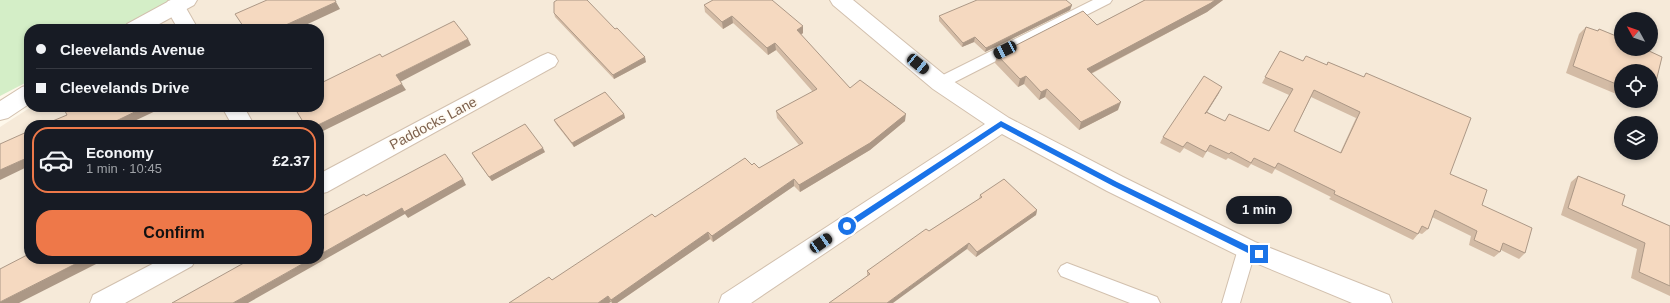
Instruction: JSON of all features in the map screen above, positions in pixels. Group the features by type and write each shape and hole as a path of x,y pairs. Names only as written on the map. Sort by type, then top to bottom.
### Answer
{"street":[{"path":"840,0 940,83 1001,124 1115,184 1247,250 1380,303"},
{"path":"143,24 181,3 187,24"},
{"name":"Paddocks Lane","path":"324,181 548,61"},
{"path":"0,112 24,96"},
{"path":"731,303 1001,124"},
{"path":"102,303 175,264"}],"lane":[{"path":"940,83 1105,0"},
{"path":"1231,303 1247,250"},
{"path":"1067,271 1151,303"}],"shaded area":[{"path":"142,0 1670,0 1670,303 0,303 0,127 24,112 324,112 324,24 159,24"}],"green space":[{"path":"0,0 187,0 141,24 24,24 24,84 0,96"}],"building":[{"path":"267,0 335,0 336,2 288,24 242,24 235,14"},
{"path":"557,0 587,0 645,57 613,75 554,13 554,2"},
{"path":"713,0 772,0 803,26 797,30 850,88 860,80 906,114 870,143 799,185 794,179 712,236 708,232 611,300 608,296 598,303 509,303 549,277 552,280 652,214 655,217 745,158 752,165 754,163 759,168 803,143 776,111 817,89 775,43 767,48 732,16 722,22 704,5"},
{"path":"977,0 1066,0 1072,5 986,48 975,37 963,43 939,16"},
{"path":"1145,0 1215,0 1087,69 1121,102 1081,122 1047,89 1041,92 1026,76 1020,79 997,55 1083,11 1097,25"},
{"path":"454,21 468,39 396,75 402,84 324,122 324,120 302,120 297,112 324,112 324,82 380,54 382,57"},
{"path":"1586,27 1598,31 1599,29 1614,35 1614,56 1658,55 1662,57 1658,73 1658,64 1614,64 1614,83 1573,66"},
{"path":"1280,51 1303,61 1306,56 1327,65 1328,62 1364,77 1366,73 1471,118 1450,174 1487,190 1482,205 1532,228 1525,253 1503,243 1500,252 1474,240 1477,231 1435,210 1428,229 1422,226 1418,234 1334,194 1335,191 1278,163 1275,168 1254,158 1251,163 1231,152 1229,154 1210,145 1206,152 1187,142 1183,147 1163,137 1204,76 1222,87 1206,112 1225,121 1229,114 1269,131 1293,89 1265,77","holes":["1314,90 1360,112 1341,153 1294,131"]},
{"path":"605,92 624,114 572,143 554,120"},
{"path":"66,112 135,112 118,120 55,120 67,115"},
{"path":"525,124 543,148 489,177 472,153"},
{"path":"24,133 24,159 0,170 0,144"},
{"path":"445,154 463,179 404,212 402,208 324,252 324,215 364,194 366,196"},
{"path":"1578,176 1625,195 1622,205 1670,226 1670,286 1639,272 1645,243 1568,208"},
{"path":"1004,179 1037,210 977,252 969,243 887,303 829,303 870,274 867,271 926,229 929,231 982,197 980,195"},
{"path":"24,257 24,264 75,264 0,302 0,269"},
{"path":"242,264 302,264 233,303 172,303"}],"route":[{"path":"847,226 1001,124 1115,184 1247,250 1259,254"}]}
